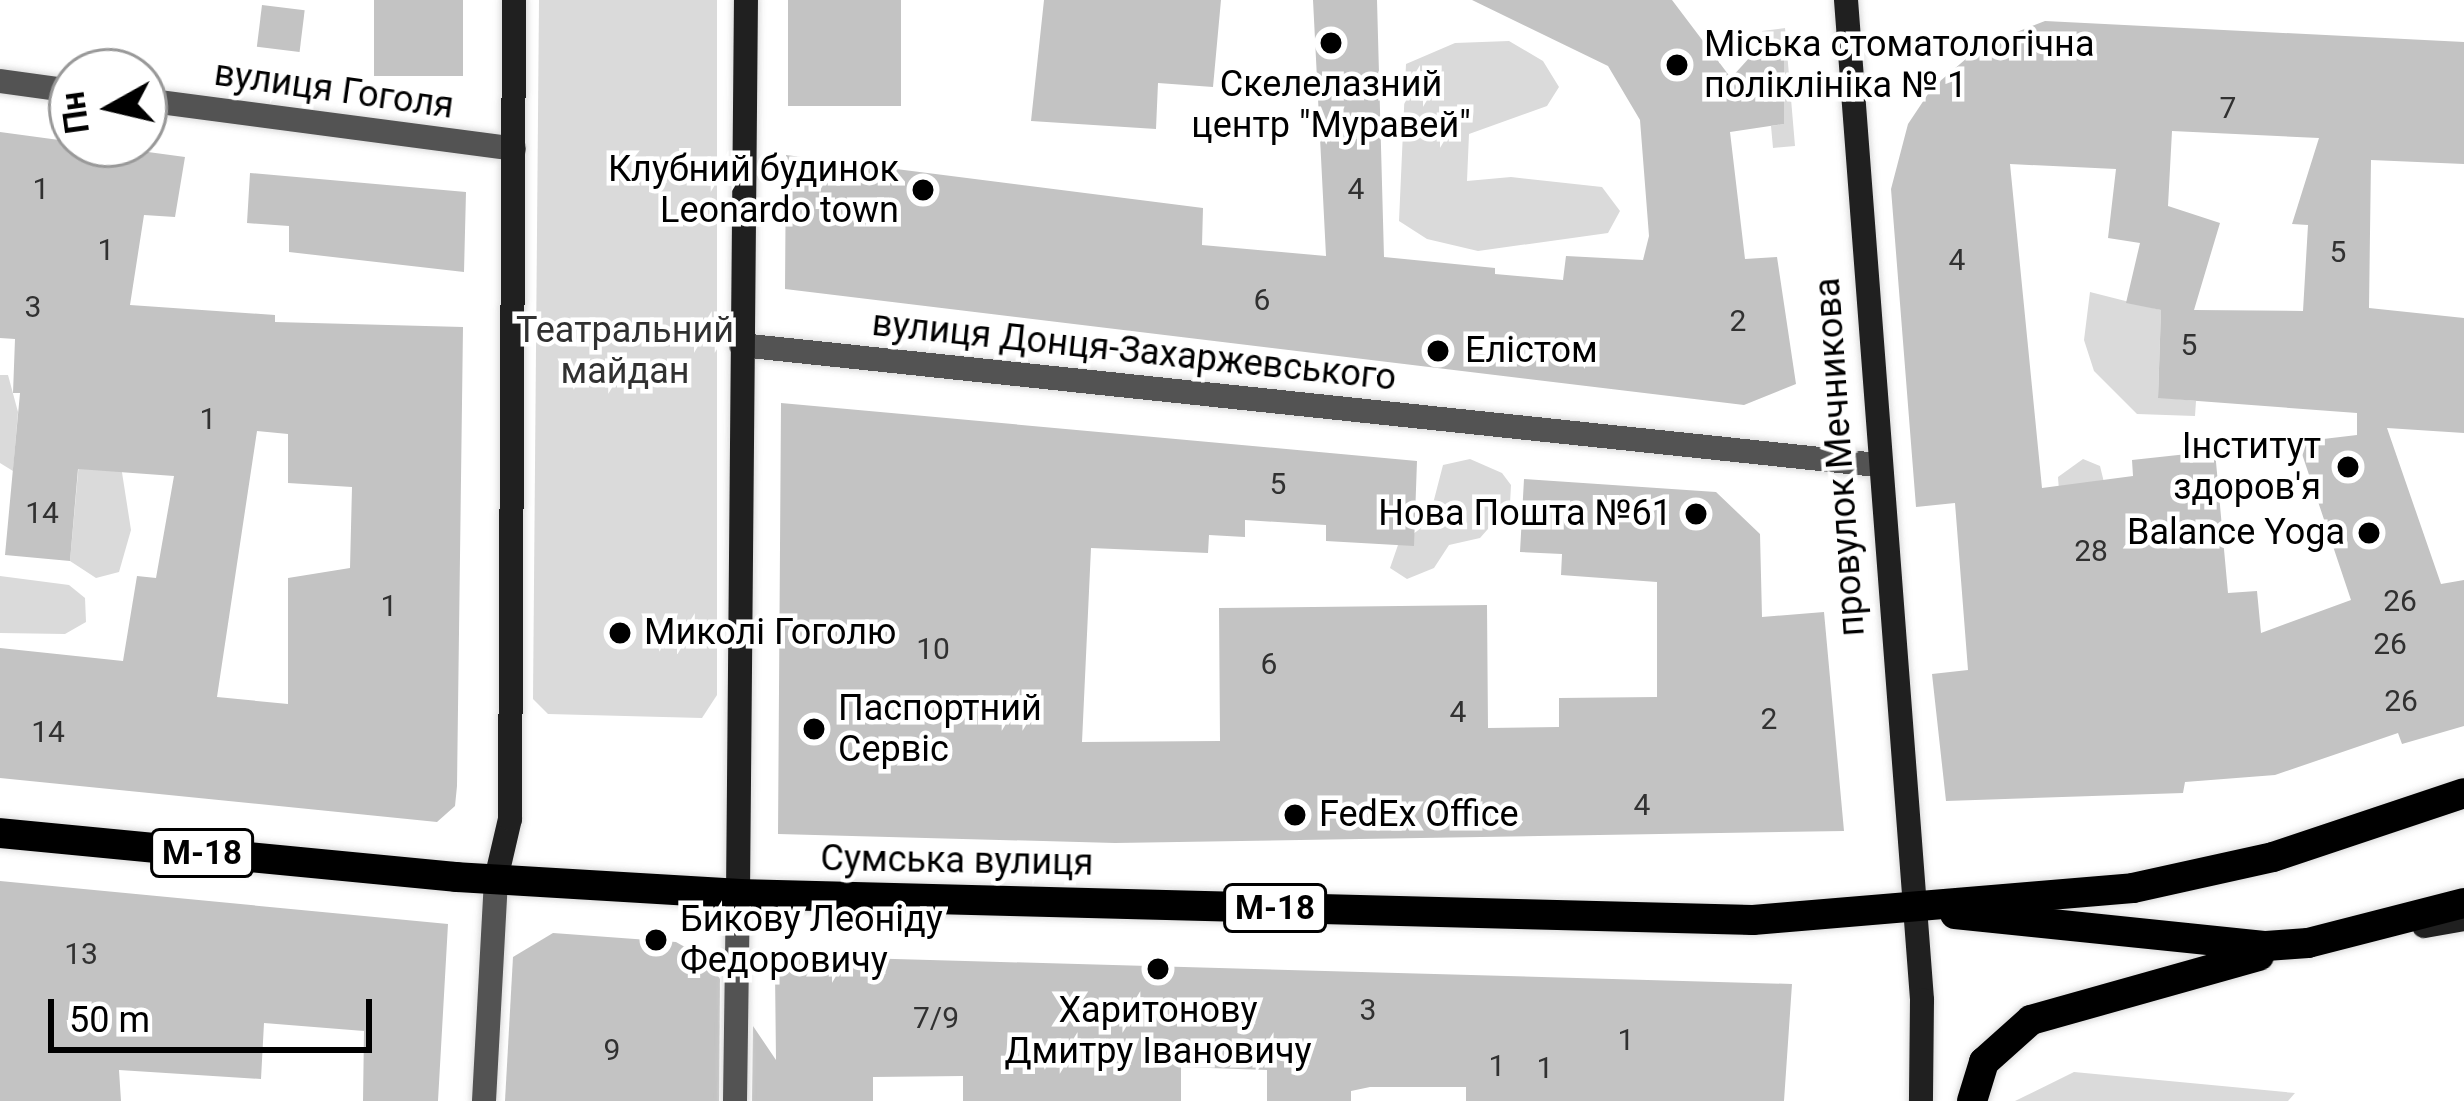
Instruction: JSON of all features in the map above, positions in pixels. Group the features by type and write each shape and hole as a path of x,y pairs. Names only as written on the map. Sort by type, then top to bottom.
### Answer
{"main road":[{"name":"М-18","path":"1914,908 2133,888 2273,857 2464,793"},
{"name":"Сумська вулиця","path":"0,833 496,879 738,894 1753,920 1914,908"},
{"name":"М-18","path":"1914,908 2196,943 2308,944 2464,903"},
{"path":"1972,1101 1984,1062 2031,1020 2308,944"}],"street":[{"path":"484,1101 496,879 510,819 514,0"},
{"path":"735,1101 746,0"},
{"name":"провулок Мечникова","path":"1846,0 1877,465 1914,908 1921,1101"},
{"path":"0,81 48,88"},
{"name":"вулиця Гоголя","path":"168,103 514,149"},
{"name":"вулиця Донця-Захаржевського","path":"741,345 1877,465"},
{"path":"2308,944 2464,919"}],"green space":[{"name":"Театральний майдан","path":"539,0 717,0 717,695 702,718 548,714 533,699"},
{"path":"1785,28 1795,146 1773,148 1771,126 1784,124 1784,52 1764,46 1762,31"},
{"path":"1509,41 1543,61 1559,87 1547,106 1469,134 1467,181 1511,177 1602,187 1620,211 1608,233 1478,251 1427,239 1399,221 1406,64 1455,43"},
{"path":"2090,292 2161,310 2158,397 2196,401 2195,416 2137,414 2094,371 2084,340"},
{"path":"0,375 8,375 18,412 13,471 0,463"},
{"path":"83,418 118,447 131,530 119,572 96,578 70,561"},
{"path":"1470,459 1502,473 1511,485 1510,504 1480,538 1449,545 1434,568 1407,579 1390,568 1398,545 1428,523 1443,465"},
{"path":"2083,459 2100,466 2108,499 2060,506 2058,477"},
{"path":"0,576 69,585 85,598 86,622 65,634 0,633"},
{"path":"2074,1072 2295,1093 2288,1101 2015,1101"}],"building":[{"path":"374,0 463,0 463,76 374,76"},
{"path":"788,0 901,0 901,106 788,106"},
{"path":"1044,0 1221,0 1213,87 1158,83 1156,129 1031,121"},
{"path":"1313,0 1377,0 1384,257 1495,268 1495,274 1563,280 1566,256 1643,260 1649,236 1640,120 1608,66 1472,0 1672,0 1731,78 1760,46 1784,45 1784,124 1730,132 1745,259 1777,257 1796,384 1744,405 785,289 786,155 1203,208 1202,245 1326,256"},
{"path":"262,5 305,10 300,52 257,47"},
{"path":"2045,21 2464,42 2464,164 2371,160 2369,308 2464,318 2464,433 2387,428 2441,584 2464,580 2464,726 2402,744 2398,733 2275,775 2185,782 2183,793 1946,801 1932,674 1968,670 1955,503 1916,507 1891,189 1908,124 1932,88 1981,46","holes":["2172,131 2319,138 2292,224 2308,225 2303,311 2194,310 2220,223 2168,206","2010,164 2116,169 2108,238 2140,243 2126,303 2161,310 2158,398 2357,413 2357,435 2298,442 2351,600 2261,633 2257,591 2228,593 2215,451 2132,460 2133,476 2042,488"]},
{"path":"0,132 48,138 48,168 168,168 168,155 185,157 175,217 144,215 130,305 275,315 275,322 463,327 455,806 437,822 0,778 0,648 123,661 137,576 156,578 174,476 78,469 70,561 5,555 20,393 13,393 15,339 0,338","holes":["257,431 288,434 288,483 352,487 350,568 288,578 288,704 217,697"]},
{"path":"250,173 466,192 464,272 289,252 289,226 247,223"},
{"path":"781,403 1417,461 1414,546 1326,541 1326,525 1245,520 1245,537 1209,535 1208,553 1091,548 1082,742 1220,741 1219,608 1487,605 1488,728 1559,727 1559,698 1657,697 1657,582 1561,575 1562,554 1520,552 1524,479 1716,492 1760,534 1762,617 1824,612 1844,831 1115,843 778,834"},
{"path":"0,881 448,924 438,1101 363,1101 364,1031 264,1023 261,1079 119,1070 121,1101 0,1101"},
{"path":"553,933 676,942 706,959 720,979 719,1101 505,1101 513,957"},
{"path":"789,956 1792,984 1784,1101 1466,1101 1466,1087 1370,1087 1351,1091 1351,1101 1267,1101 1267,1070 1181,1067 1181,1101 963,1101 963,1076 873,1077 873,1101 752,1101 753,1026 776,1060 775,973"}],"place":[{"name":"Скелелазний центр \"Муравей\"","path":"1331,43"},
{"name":"Міська стоматологічна поліклініка № 1","path":"1677,65"},
{"name":"Клубний будинок Leonardo town","path":"923,190"},
{"name":"Елістом","path":"1438,351"},
{"name":"Інститут здоров'я","path":"2348,467"},
{"name":"Нова Пошта №61","path":"1696,514"},
{"name":"Balance Yoga","path":"2369,533"},
{"name":"Миколі Гоголю","path":"620,633"},
{"name":"Паспортний Сервіс","path":"814,729"},
{"name":"FedEx Office","path":"1295,815"},
{"name":"Бикову Леоніду Федоровичу","path":"656,940"},
{"name":"Харитонову Дмитру Івановичу","path":"1158,969"}]}
